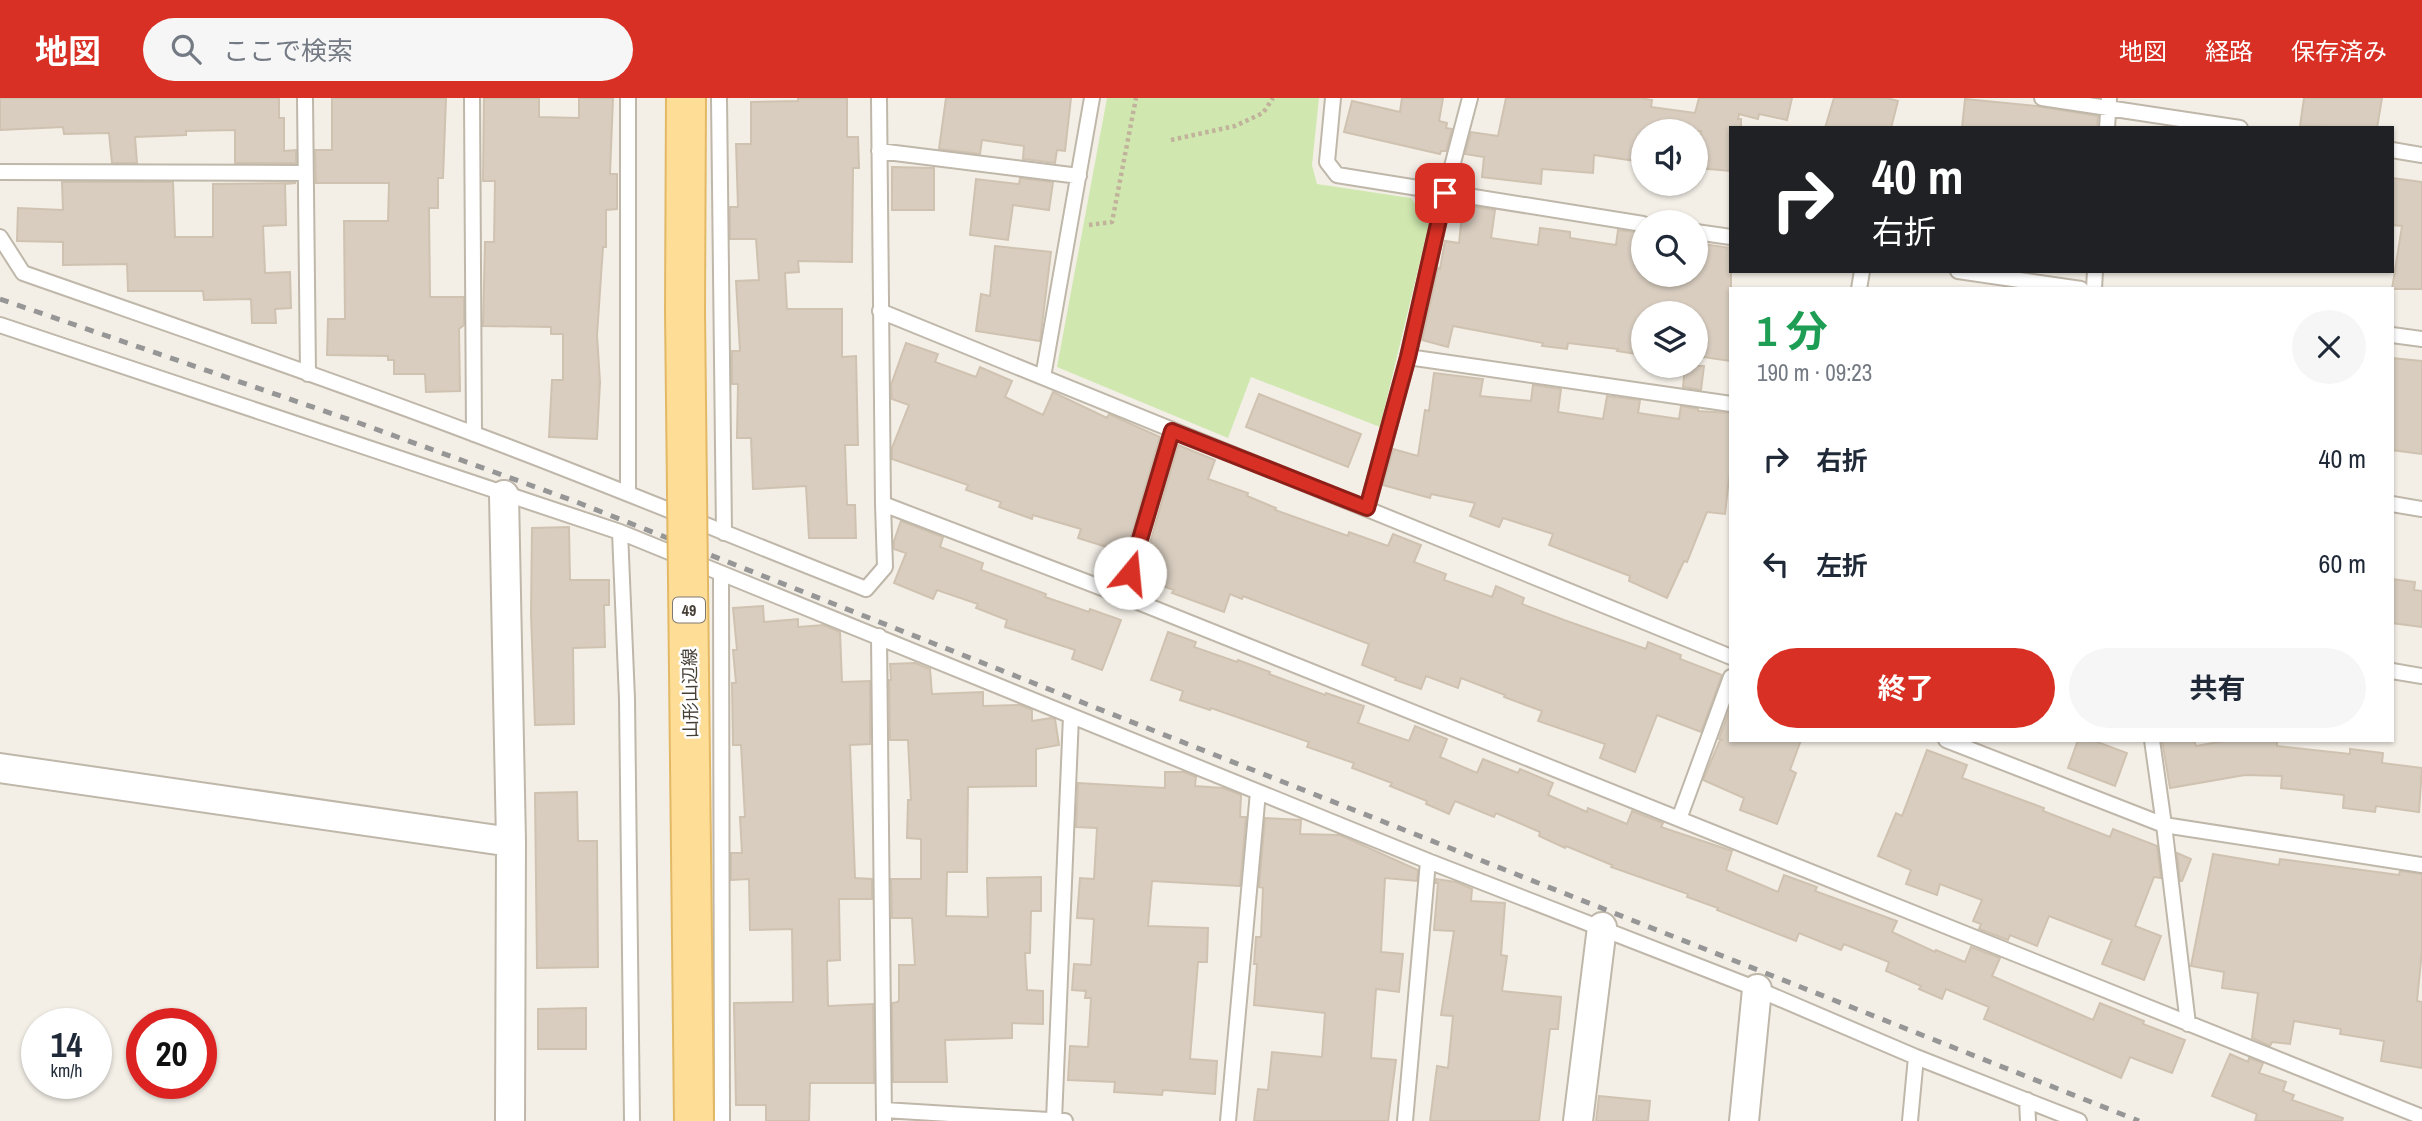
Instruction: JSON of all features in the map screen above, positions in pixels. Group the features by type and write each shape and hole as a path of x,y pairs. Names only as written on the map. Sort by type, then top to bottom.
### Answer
{"main road":[{"name":"山形山辺線","path":"660,98 667,1121"},
{"name":"山形山辺線","path":"686,98 685,312 694,1121"}],"street":[{"path":"504,495 511,842 510,1121"},
{"path":"0,768 511,842"},
{"path":"1578,1121 1602,927"},
{"path":"1744,1121 1757,989"}],"lane":[{"path":"305,98 308,374"},
{"path":"472,98 474,433"},
{"path":"628,98 628,493"},
{"path":"719,98 724,533"},
{"path":"0,237 23,273 474,433 866,589 885,567 879,98"},
{"path":"1043,377 1092,98"},
{"path":"1333,98 1327,162 1337,175 1631,222"},
{"path":"1367,508 1408,357 1445,193 1470,98"},
{"path":"2042,98 2108,103 2229,126"},
{"path":"2107,126 2108,103"},
{"path":"2394,150 2422,155"},
{"path":"879,151 1079,176"},
{"path":"0,172 304,173"},
{"path":"1708,234 1729,237"},
{"path":"1972,273 2067,287"},
{"path":"880,312 1729,656"},
{"path":"0,325 620,532 1428,862 1602,927 1916,1057 2079,1121"},
{"path":"2394,335 2422,339"},
{"path":"1408,357 1729,404"},
{"path":"1123,596 1172,431"},
{"path":"883,504 1123,596 2422,1117"},
{"path":"2394,504 2422,509"},
{"path":"620,532 627,699 632,1121"},
{"path":"721,575 722,1121"},
{"path":"879,636 884,1116 1060,1120 1070,716"},
{"path":"2394,671 2422,676"},
{"path":"1679,819 1729,682"},
{"path":"1951,742 2164,825 2422,865"},
{"path":"2152,742 2188,1024"},
{"path":"1228,1121 1258,792"},
{"path":"1405,1121 1428,862"},
{"path":"1910,1121 1916,1057"},
{"path":"2027,1100 2028,1121"}],"path":[{"path":"1112,222 1136,98"},
{"path":"1171,140 1235,126 1263,113 1273,98"}],"green space":[{"path":"1107,98 1319,98 1312,165 1317,184 1411,198 1429,224 1380,427 1251,377 1228,438 1057,367"}],"building":[{"path":"0,98 279,98 279,118 284,118 284,151 296,150 296,163 235,163 235,130 186,131 186,135 135,137 137,163 112,163 109,133 64,134 63,127 0,130"},
{"path":"332,98 446,98 443,178 438,178 438,208 429,208 430,297 464,297 464,325 459,329 460,391 426,392 425,374 394,374 394,360 388,360 388,356 327,355 328,319 345,319 344,221 388,221 389,183 316,183 315,150 332,150"},
{"path":"484,98 539,98 539,117 579,118 579,98 613,98 610,174 617,174 617,209 606,210 606,247 603,247 597,335 600,382 597,439 549,437 552,380 563,380 563,334 551,334 551,327 483,326 485,242 494,242 495,181 483,181"},
{"path":"798,98 847,98 847,137 858,137 859,168 853,168 852,262 798,261 799,272 785,273 787,309 842,309 842,357 856,356 858,445 845,445 847,505 855,505 856,538 809,538 806,486 753,489 751,438 737,438 738,384 732,384 732,351 740,351 736,281 759,280 756,239 730,239 730,207 738,207 736,144 751,144 751,102 798,101"},
{"path":"946,98 1071,98 1065,151 1057,150 1055,163 1023,159 1024,146 982,140 980,154 939,149"},
{"path":"1402,98 1443,98 1439,121 1447,123 1446,128 1452,129 1446,151 1441,151 1440,154 1344,132 1352,101 1400,112"},
{"path":"1506,98 1640,98 1652,100 1651,107 1695,113 1699,98 1792,98 1787,120 1759,114 1758,119 1739,114 1741,126 1729,126 1729,171 1708,169 1708,119 1631,119 1631,160 1594,155 1593,173 1542,169 1541,184 1482,177 1484,157 1465,154 1471,132 1498,136"},
{"path":"1834,98 1887,98 1898,101 1892,126 1826,126"},
{"path":"2304,98 2382,98 2377,126 2300,126"},
{"path":"1965,99 2098,116 2097,126 1962,126"},
{"path":"892,167 934,168 934,210 892,210"},
{"path":"1020,178 1053,182 1049,210 1013,205 1008,240 970,235 976,179 1019,184"},
{"path":"2394,178 2422,182 2422,289 2392,287 2402,226 2394,225"},
{"path":"62,182 173,182 175,237 213,237 213,184 296,183 285,184 286,225 263,226 265,273 290,272 291,308 275,309 276,323 252,323 251,299 204,300 203,291 128,291 127,264 63,265 63,242 17,241 18,208 63,210"},
{"path":"1463,205 1495,210 1491,238 1538,245 1540,228 1570,232 1570,238 1616,245 1618,230 1631,232 1631,287 1708,287 1708,245 1729,248 1729,361 1708,358 1708,301 1631,301 1631,353 1568,343 1567,349 1542,346 1543,343 1453,326 1448,347 1422,340 1445,241 1459,243"},
{"path":"995,246 1051,252 1040,341 976,331 981,294 990,296"},
{"path":"906,343 938,354 935,362 976,377 980,367 1012,381 1005,397 1043,415 1053,392 1107,418 1109,414 1160,437 1126,553 1078,538 1081,529 1033,515 1032,519 999,507 1001,502 966,490 968,485 892,459 892,448 909,405 892,399 891,385"},
{"path":"2394,358 2422,361 2422,454 2394,450"},
{"path":"1434,373 1483,379 1480,396 1531,401 1533,385 1561,389 1558,412 1603,419 1607,396 1640,400 1638,413 1679,419 1681,406 1698,411 1729,413 1729,478 1725,514 1707,512 1687,562 1684,561 1667,598 1629,581 1630,576 1549,545 1553,534 1503,518 1499,527 1470,516 1475,503 1431,494 1430,498 1383,485 1393,449 1418,456 1425,410 1429,411"},
{"path":"1684,378 1702,378 1701,390 1683,387"},
{"path":"1259,394 1361,434 1348,467 1246,427"},
{"path":"1178,445 1215,460 1208,479 1248,493 1247,496 1276,508 1275,510 1348,536 1349,532 1388,546 1393,534 1421,545 1414,562 1446,574 1444,580 1492,597 1496,586 1524,598 1522,604 1646,649 1648,642 1681,655 1680,659 1722,675 1701,732 1657,715 1635,772 1600,758 1605,744 1538,721 1542,711 1504,697 1505,695 1461,678 1458,688 1426,676 1421,689 1362,665 1369,644 1243,596 1242,599 1230,594 1224,612 1140,578"},
{"path":"901,521 943,537 940,547 983,563 981,570 1046,594 1045,597 1121,620 1102,670 1072,659 1075,650 1005,627 1007,620 976,608 978,604 937,590 933,599 894,583 906,553 894,549"},
{"path":"569,527 570,580 609,580 609,605 604,605 605,647 573,648 574,724 535,725 531,614 532,528"},
{"path":"2394,579 2415,582 2414,590 2422,591 2422,627 2394,623"},
{"path":"763,606 764,622 798,619 798,627 824,625 840,632 842,682 870,681 870,744 850,745 855,878 872,879 872,899 839,899 840,960 827,961 828,1006 873,1004 874,1083 810,1083 809,1121 766,1121 766,1105 736,1105 734,1003 793,1002 792,929 750,930 749,879 731,880 731,853 742,853 740,817 745,817 741,745 733,745 732,683 736,683 733,650 737,650 733,608"},
{"path":"1168,632 1196,642 1194,647 1237,662 1238,660 1325,695 1326,693 1364,706 1358,723 1409,741 1415,726 1447,739 1440,757 1477,773 1483,759 1518,773 1520,769 1553,783 1548,795 1587,812 1588,808 1627,824 1632,811 1663,823 1661,827 1732,851 1726,870 1778,892 1784,875 1817,887 1815,891 1897,921 1892,932 1935,952 1936,950 1965,962 1971,947 2000,958 1992,976 2093,1020 2100,1003 2144,1021 2143,1024 2185,1040 2172,1073 2130,1057 2121,1078 1984,1019 1989,1007 1946,989 1942,999 1919,989 1921,986 1886,971 1889,962 1844,944 1841,950 1799,933 1796,941 1687,897 1688,894 1611,867 1612,865 1566,846 1565,848 1539,836 1540,832 1496,813 1494,817 1455,801 1449,814 1426,804 1427,801 1390,786 1392,783 1352,768 1354,763 1307,747 1309,742 1180,700 1183,691 1151,680"},
{"path":"915,663 930,669 932,694 983,692 983,706 1020,705 1032,710 1032,721 1055,719 1059,745 1036,749 1036,786 968,787 967,872 947,872 946,916 988,917 987,878 1041,877 1041,911 1031,911 1030,953 1025,953 1027,990 1043,991 1043,1024 1012,1023 1012,1038 945,1040 947,1082 893,1082 892,1003 898,1002 899,999 899,965 915,965 912,918 892,918 891,879 921,879 921,839 907,838 908,800 911,800 908,740 890,740 889,680 890,664"},
{"path":"1729,712 1729,742 1800,742 1790,770 1796,773 1777,824 1740,810 1744,798 1703,780 1720,740 1723,740 1719,739"},
{"path":"2077,742 2097,742 2127,753 2115,786 2068,768"},
{"path":"2162,742 2195,742 2196,746 2219,742 2277,742 2277,746 2350,754 2350,749 2383,753 2382,763 2422,768 2419,812 2376,806 2375,812 2343,808 2344,795 2281,788 2282,776 2245,775 2170,788"},
{"path":"1927,750 1967,765 1962,778 2044,808 2043,811 2110,837 2113,829 2157,846 2161,878 2154,877 2135,926 2161,936 2144,980 2102,964 2112,940 2049,916 2037,946 2010,935 2008,940 1979,929 1981,924 1973,921 1982,900 1940,884 1937,895 1906,884 1911,870 1878,856 1896,813 1902,816"},
{"path":"1165,772 1184,772 1196,777 1195,786 1223,788 1241,795 1240,817 1246,817 1240,886 1152,881 1148,926 1208,928 1207,962 1198,962 1190,1059 1217,1061 1215,1094 1163,1090 1162,1095 1114,1092 1115,1082 1068,1080 1070,1046 1088,1047 1091,998 1085,998 1086,991 1072,990 1074,964 1091,965 1094,919 1077,918 1080,878 1094,879 1097,828 1076,827 1078,783 1165,788"},
{"path":"577,792 578,841 597,841 598,967 537,968 535,793"},
{"path":"1265,818 1301,820 1300,834 1340,835 1418,870 1417,881 1385,878 1381,952 1403,954 1399,992 1376,989 1371,1058 1396,1060 1388,1121 1254,1121 1258,1089 1268,1090 1272,1052 1322,1057 1325,1013 1254,1005 1256,937 1261,937 1263,888 1259,887"},
{"path":"2177,853 2191,859 2182,881 2180,881"},
{"path":"2213,854 2279,865 2280,859 2399,875 2400,871 2422,874 2422,951 2417,1001 2422,1002 2422,1068 2381,1061 2384,1041 2340,1034 2341,1029 2294,1021 2290,1044 2272,1042 2270,1046 2252,1038 2258,993 2222,988 2224,972 2191,966"},
{"path":"1436,879 1456,882 1472,889 1471,901 1505,903 1501,955 1507,956 1502,991 1561,997 1558,1029 1550,1029 1539,1121 1430,1121 1437,1066 1448,1068 1453,1016 1441,1015 1454,931 1434,930 1438,883"},
{"path":"586,1008 586,1049 538,1049 538,1009"},
{"path":"2230,1054 2248,1062 2249,1058 2263,1063 2259,1073 2286,1082 2283,1091 2294,1095 2292,1100 2343,1118 2342,1121 2255,1121 2257,1114 2212,1096"},
{"path":"1599,1096 1650,1101 1648,1121 1596,1121"}],"railway":[{"path":"0,299 359,423 574,501 2139,1121"}],"route":[{"path":"1130,573 1172,431 1367,508 1408,357 1445,193"}]}
